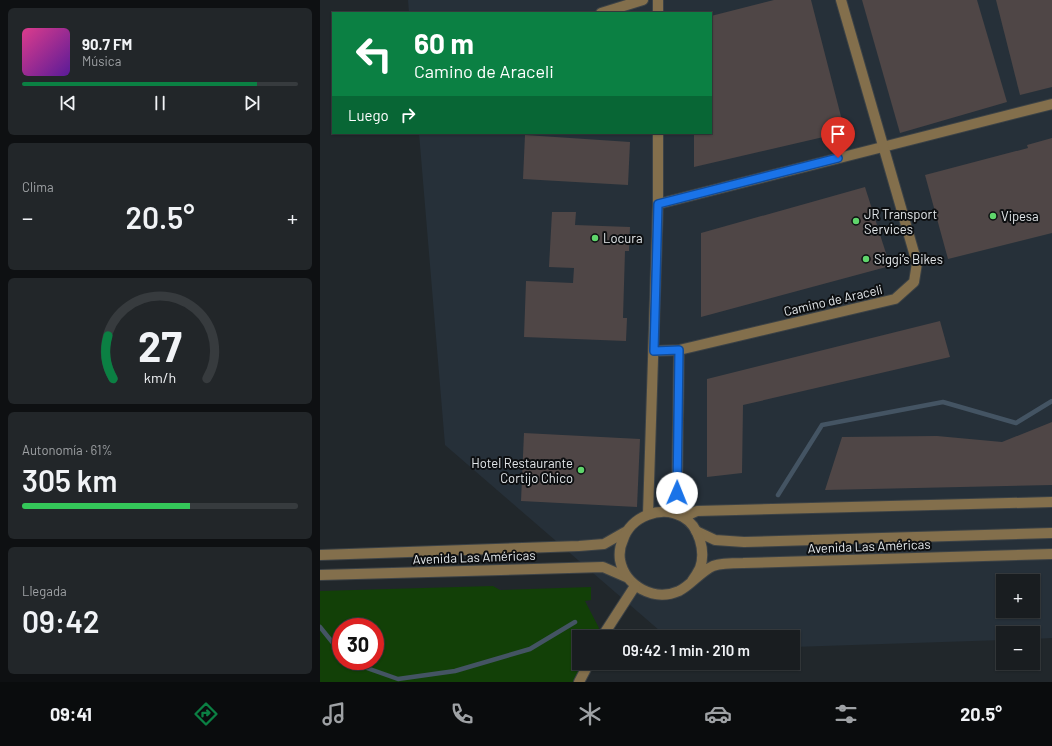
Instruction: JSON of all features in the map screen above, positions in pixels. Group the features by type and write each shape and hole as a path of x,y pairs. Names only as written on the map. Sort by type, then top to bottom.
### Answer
{"street":[{"path":"604,12 643,0"},
{"path":"658,0 658,12"},
{"name":"Camino de Araceli","path":"654,351 679,350 895,299 914,282 917,263 841,0"},
{"path":"658,204 1052,104"},
{"path":"648,514 658,204 658,134"},
{"path":"679,350 677,493 681,516"},
{"path":"681,516 697,511 1052,502"},
{"path":"667,512 681,516 696,531 702,551 700,567 692,581 679,591 665,595 650,594 635,586 626,576 620,560 620,548 625,532 634,522 648,514 667,512"},
{"name":"Avenida Las Américas","path":"696,531 714,540 744,542 1052,533"},
{"name":"Avenida Las Américas","path":"320,555 579,546 604,544 625,532"},
{"name":"Avenida Las Américas","path":"692,581 714,566 743,562 1052,554"},
{"name":"Avenida Las Américas","path":"320,575 602,567 626,576"},
{"path":"607,630 635,586"},
{"path":"579,682 585,670"}],"shaded area":[{"path":"408,0 1052,0 1052,638 1040,639 1040,626 996,626 996,640 800,647 800,630 659,630 445,445 419,134 712,134 712,12 409,12"}],"green space":[{"path":"493,586 500,590 591,587 591,600 585,601 599,628 598,630 572,630 572,670 579,670 573,682 320,682 320,591"}],"building":[{"path":"774,0 811,0 845,132 694,167 694,134 712,134 712,16"},
{"path":"862,0 977,0 1007,102 900,133"},
{"path":"996,0 1052,0 1052,87 1020,95"},
{"path":"525,135 630,142 628,185 523,179"},
{"path":"1052,138 1052,233 948,259 925,175 1028,148 1027,145"},
{"path":"865,187 890,266 701,317 701,233"},
{"path":"552,212 576,212 575,225 630,227 629,251 625,251 623,318 627,318 626,341 524,337 526,281 573,283 574,268 549,267"},
{"path":"940,321 950,357 743,405 742,473 707,477 707,379"},
{"path":"1052,422 1052,485 825,490 842,437 937,436 1002,442"},
{"name":"Hotel Restaurante Cortijo Chico","path":"524,433 640,439 637,507 521,501"}],"waterway":[{"path":"778,495 822,425 943,402 1016,423 1052,401"},
{"path":"372,670 398,679 455,671 530,649 575,622"},
{"path":"320,627 332,642"}],"place":[{"name":"Vipesa","path":"993,216"},
{"name":"JR Transport Services","path":"856,221"},
{"name":"Locura","path":"595,238"},
{"name":"Siggi’s Bikes","path":"866,259"},
{"name":"Hotel Restaurante Cortijo Chico","path":"581,470"}],"route":[{"path":"677,493 679,350 654,351 658,204 838,158"}]}
